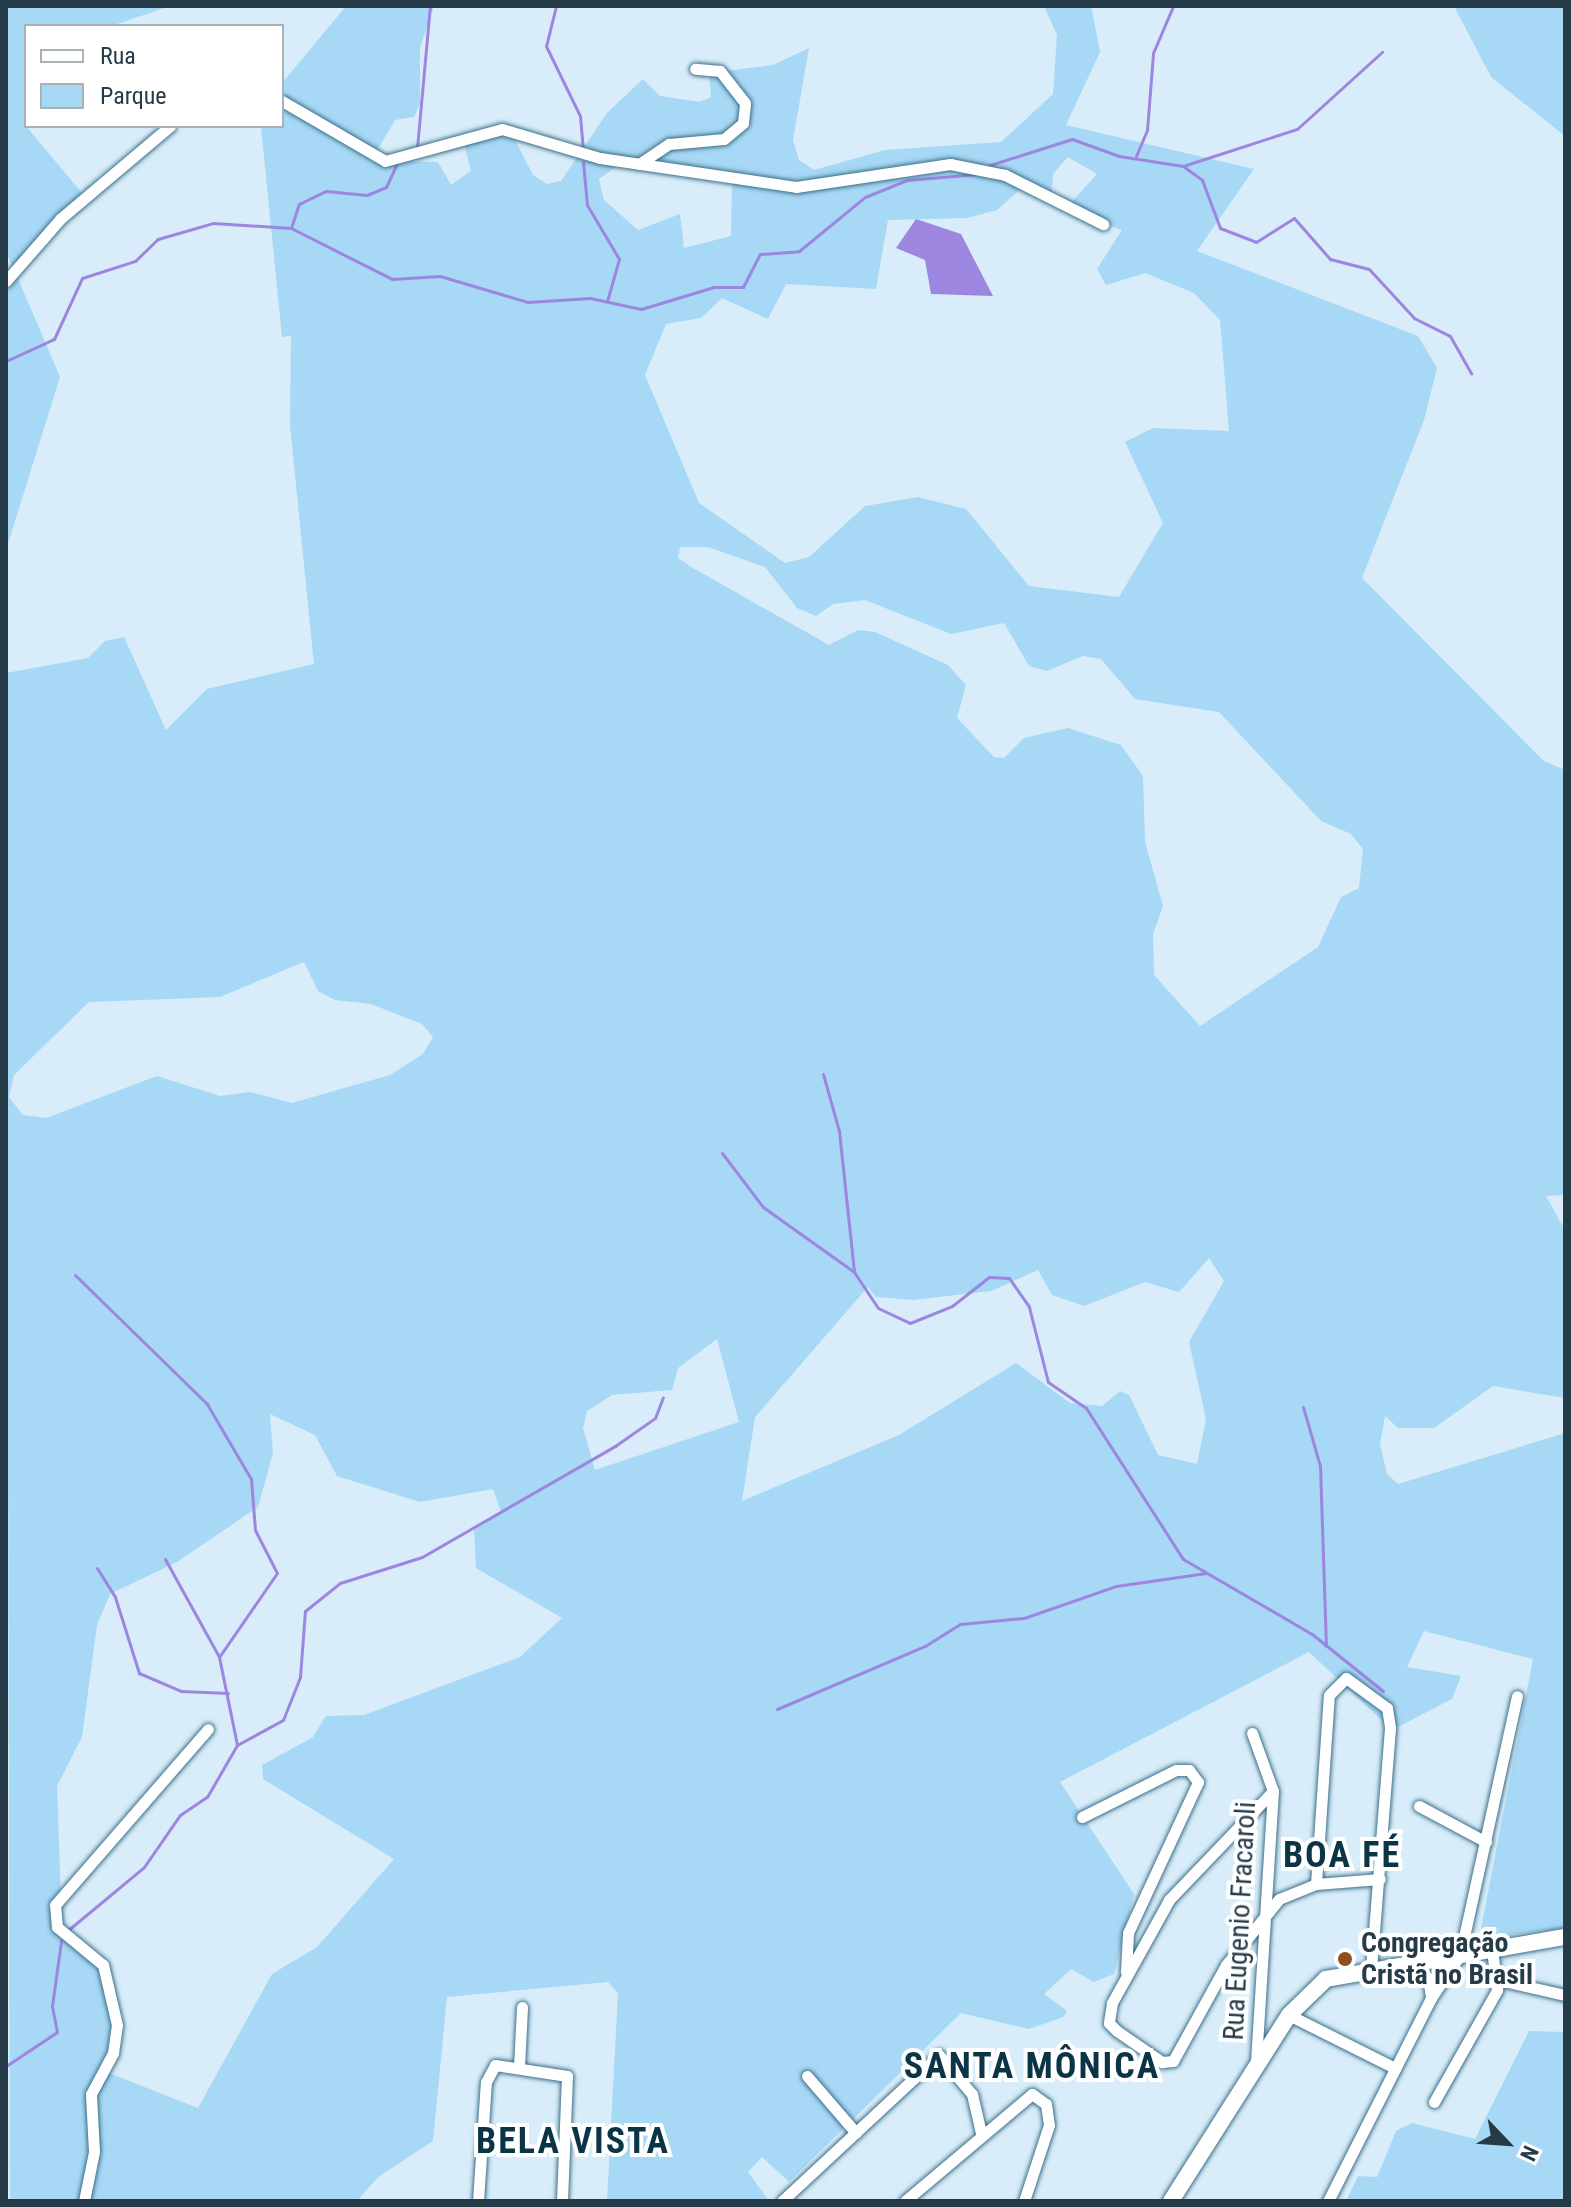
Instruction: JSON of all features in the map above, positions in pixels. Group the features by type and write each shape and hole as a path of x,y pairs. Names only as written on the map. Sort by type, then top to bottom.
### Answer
{"main road":[{"path":"1171,2201 1289,2015 1326,1979 1371,1967 1492,1951 1565,1937"}],"street":[{"path":"639,164 669,144 724,139 743,123 745,103 720,71 695,69"},
{"path":"284,102 385,161 502,129 639,164 812,187 882,168 950,164 1005,175 1103,224"},
{"path":"6,281 60,219 168,128"},
{"path":"1316,1884 1329,1695 1346,1678 1387,1708 1380,1879 1371,1967"},
{"path":"1328,2201 1431,1998 1460,1955 1517,1696"},
{"path":"84,2201 94,2152 91,2094 113,2053 117,2025 103,1965 57,1927 55,1905 208,1729"},
{"name":"Rua Eugenio Fracaroli","path":"1252,1733 1273,1791 1256,2067"},
{"path":"1082,1817 1176,1770 1189,1770 1198,1782 1128,1933 1126,1975"},
{"path":"1273,1791 1169,1900 1112,2003 1108,2015 1117,2031 1162,2062 1173,2061 1212,1986 1264,1913 1316,1884 1380,1879"},
{"path":"1419,1806 1486,1842"},
{"path":"1434,2102 1456,2074 1499,1980 1492,1951"},
{"path":"1413,1961 1428,1978 1431,1998"},
{"path":"1499,1980 1565,1995"},
{"path":"519,2067 522,2007"},
{"path":"1289,2015 1395,2068"},
{"path":"782,2201 939,2055 972,2094 981,2133"},
{"path":"478,2201 491,2069 519,2067 566,2075 562,2201"},
{"path":"807,2076 856,2133"},
{"path":"905,2201 1024,2095 1036,2094 1046,2104 1044,2147 1024,2201"}],"green space":[{"path":"6,6 171,6 117,24 24,24 24,128 28,128 87,199 16,274 6,252"},
{"path":"346,6 434,6 420,48 420,103 414,117 395,120 371,161 438,162 451,185 471,171 464,143 502,133 515,140 533,175 547,184 561,181 607,113 643,79 660,96 700,102 711,97 709,73 773,65 809,48 793,140 799,160 814,170 885,150 1001,142 1053,94 1057,35 1044,6 1091,6 1100,52 1066,125 1254,169 1197,251 1418,336 1437,368 1424,420 1362,578 1544,761 1565,770 1565,1195 1546,1196 1565,1230 1565,1398 1493,1386 1434,1428 1398,1428 1385,1416 1380,1444 1387,1474 1398,1484 1565,1433 1565,1928 1479,1939 1533,1659 1424,1631 1407,1667 1461,1676 1452,1699 1392,1730 1309,1652 1060,1782 1134,1894 1114,1974 1094,1982 1071,1969 1044,1994 1067,2011 1063,2017 1029,2029 961,2013 789,2182 762,2157 748,2172 769,2201 607,2201 618,1993 608,1982 447,1997 433,2141 378,2177 357,2201 10,2201 6,673 88,658 105,641 124,637 166,730 207,689 314,664 290,425 291,336 282,337 261,128 284,128 284,81","holes":["1068,157 1097,174 1069,205 1072,211 1122,230 1097,269 1106,285 1145,273 1194,293 1220,320 1229,431 1153,428 1125,442 1163,523 1119,597 1029,586 966,509 918,497 865,506 809,557 785,563 699,503 645,375 666,324 701,318 722,298 768,319 786,284 876,289 888,220 967,218 997,210 1024,186 1051,198 1053,174","617,166 732,183 731,236 684,248 680,214 638,230 604,200 599,179","680,547 708,547 765,567 797,608 816,616 833,604 865,600 951,634 1004,623 1029,666 1047,671 1083,656 1101,659 1135,699 1219,712 1321,821 1351,834 1363,849 1359,888 1341,897 1318,947 1200,1026 1154,975 1153,934 1163,906 1145,842 1143,776 1121,745 1068,728 1024,738 1004,758 994,757 957,718 966,685 948,665 875,632 858,630 829,645 678,558","304,962 318,991 335,1000 371,1004 422,1024 433,1037 423,1054 390,1075 292,1103 250,1092 220,1096 157,1076 46,1118 23,1115 9,1097 14,1075 89,1002 220,997","1209,1258 1224,1281 1189,1342 1206,1419 1197,1464 1158,1455 1129,1395 1120,1391 1102,1406 1070,1403 1016,1363 899,1435 742,1501 755,1417 868,1287 876,1297 913,1300 991,1291 1038,1270 1052,1295 1084,1306 1145,1282 1179,1292","717,1339 739,1422 595,1470 583,1428 587,1411 612,1395 672,1390 678,1368","270,1414 315,1435 337,1476 420,1502 493,1489 501,1512 474,1530 476,1568 562,1618 520,1657 364,1715 326,1716 313,1737 262,1765 263,1779 394,1859 317,1947 272,1974 198,2108 109,2073 118,2052 98,1965 54,1925 61,1901 57,1786 82,1737 97,1625 110,1594 177,1562 258,1507 273,1453"]},
{"path":"1454,6 1565,6 1565,136 1491,77"},
{"path":"16,274 60,377 6,550 6,284"},
{"path":"1529,2031 1565,2032 1565,2201 1346,2201 1358,2176 1377,2177 1396,2131 1412,2123 1475,2139"}],"shaded area":[{"path":"916,219 961,234 993,296 931,294 925,260 896,248"}],"waterway":[{"path":"417,148 430,6"},
{"path":"556,6 546,46 580,116 583,149"},
{"path":"1136,156 1147,130 1153,53 1173,6"},
{"path":"1183,166 1297,129 1382,52"},
{"path":"990,165 1072,139 1119,156 1183,166 1202,180 1220,228 1256,242 1294,218 1330,259 1369,269 1414,318 1450,336 1471,373"},
{"path":"291,228 299,204 326,191 367,195 386,187 398,161"},
{"path":"583,162 587,205 619,259 607,301"},
{"path":"6,361 54,339 82,278 135,261 158,239 213,223 291,228 392,279 440,276 528,302 590,298 641,309 714,287 743,287 760,254 799,251 865,197 907,180 977,174"},
{"path":"823,1074 839,1131 854,1272 878,1308 910,1323 952,1306 989,1277 1009,1278 1029,1307 1048,1382 1086,1408 1183,1559 1312,1634 1383,1691"},
{"path":"722,1153 763,1207 854,1272"},
{"path":"75,1275 207,1404 251,1479 255,1530 277,1573 219,1657"},
{"path":"67,1931 144,1867 180,1815 207,1797 237,1745 283,1720 300,1677 305,1611 340,1583 422,1557 615,1446 655,1418 663,1397"},
{"path":"1303,1407 1320,1466 1326,1646"},
{"path":"165,1559 219,1657 237,1745"},
{"path":"97,1568 115,1597 139,1673 181,1691 228,1693"},
{"path":"777,1709 925,1646 960,1624 1024,1618 1116,1586 1206,1573"},
{"path":"6,2066 57,2032 52,2006 61,1941"}],"place":[{"name":"Congregação Cristã no Brasil","path":"1345,1959"}],"district":[{"name":"BOA FÉ","path":"1342,1856"},
{"name":"SANTA MÔNICA","path":"1032,2067"},
{"name":"BELA VISTA","path":"573,2142"}]}
